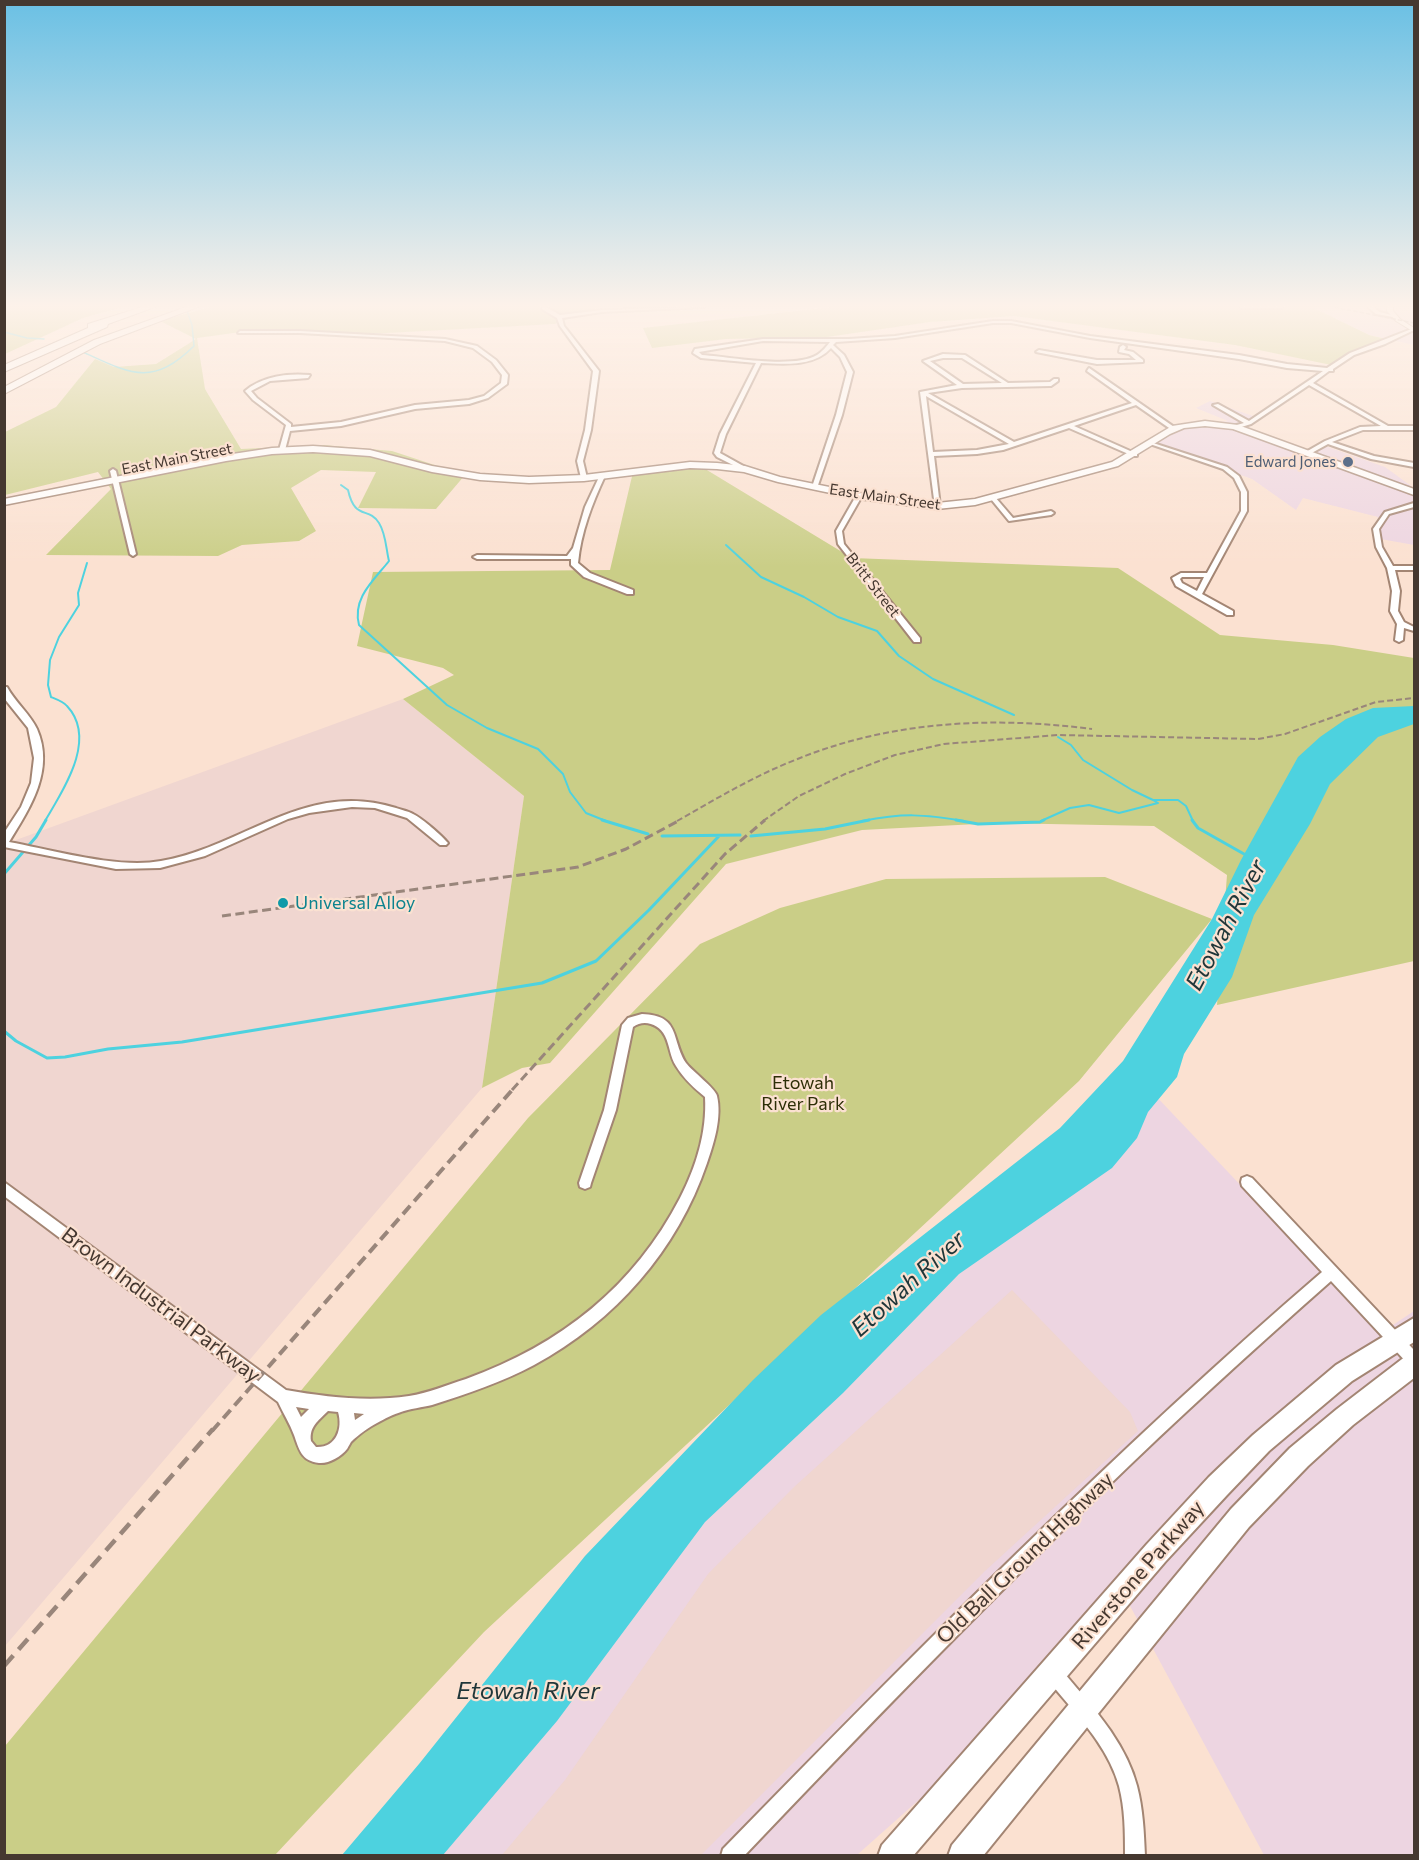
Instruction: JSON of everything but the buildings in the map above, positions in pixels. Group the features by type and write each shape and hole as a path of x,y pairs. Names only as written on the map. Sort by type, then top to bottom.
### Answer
{"main road":[{"name":"East Main Street","path":"4,502 114,475 200,458 283,446 355,451 455,473 529,480 584,478 698,465 745,469 859,496 937,506 961,505 1115,464 1135,455 1174,429 1198,425 1235,427 1414,494"},
{"name":"East Main Street","path":"95,474 114,475"},
{"path":"4,493 45,483"},
{"name":"Riverstone Parkway","path":"893,1856 1177,1530 1261,1443 1344,1373 1405,1335"},
{"path":"963,1856 1244,1514 1299,1457 1414,1362"}],"street":[{"path":"250,394 286,422 289,429 283,446"},
{"path":"289,429 341,424 415,407 469,402 489,394"},
{"path":"584,478 580,461 588,430 593,394"},
{"path":"743,394 723,434 717,453 745,469"},
{"path":"815,487 843,394"},
{"path":"923,394 937,506"},
{"path":"926,394 1015,445"},
{"path":"1124,394 1174,429"},
{"path":"1235,427 1249,423 1292,394"},
{"path":"1330,394 1387,427"},
{"path":"932,454 989,451 1015,445 1137,403"},
{"path":"1216,405 1249,423"},
{"path":"1069,426 1135,455"},
{"path":"1306,454 1327,442 1362,428 1414,429"},
{"path":"1327,442 1373,458 1414,465"},
{"path":"1152,443 1225,468 1238,477 1244,492 1244,511 1198,595"},
{"path":"114,475 133,554"},
{"path":"602,476 584,520 575,549 574,562 587,575 630,592"},
{"name":"Britt Street","path":"859,496 839,531 841,544 917,640"},
{"path":"993,498 1011,520 1051,513"},
{"path":"1400,640 1401,624 1394,611 1396,591 1391,568 1382,554 1376,529 1387,513 1414,506"},
{"path":"477,557 566,558 570,557 575,549"},
{"path":"1391,568 1414,568"},
{"path":"1210,575 1190,574 1176,578 1179,584 1230,614"},
{"path":"1401,624 1414,629"},
{"path":"4,689 8,699 32,728 38,753 39,773 23,812 4,843 116,866 160,865 202,854 308,810 352,804 376,805 410,816 442,843"},
{"path":"324,1406 311,1418 302,1434 303,1443 313,1454 322,1455 331,1452 372,1417 406,1403 477,1383 535,1358 612,1303 663,1243 681,1211 697,1173 708,1137 712,1106 711,1095 688,1074 678,1058 666,1028 651,1020 640,1017 628,1024 610,1110 585,1183"},
{"path":"1247,1182 1332,1272 1405,1335 1414,1362"},
{"name":"Brown Industrial Parkway","path":"4,1188 283,1397 302,1434"},
{"name":"Old Ball Ground Highway","path":"730,1856 973,1606 1241,1349 1332,1272"},
{"path":"283,1397 324,1406 406,1403"},
{"path":"343,1406 349,1419 346,1438"},
{"path":"1053,1672 1107,1740 1125,1778 1132,1812 1135,1856"}],"shaded area":[{"path":"1210,401 1256,417 1238,429 1304,454 1322,445 1385,467 1414,488 1414,545 1375,538 1378,517 1303,498 1296,510 1252,479 1152,443 1171,428 1228,421 1196,408"},
{"path":"403,699 524,796 482,1088 5,1646 5,844"},
{"path":"1152,1092 1381,1333 1414,1311 1414,1855 1264,1855 1129,1604 1004,1724 857,1855 412,1856 745,1438"},
{"path":"1012,1290 1130,1412 1138,1431 985,1571 701,1855 502,1855 565,1780 708,1574 794,1487"}],"green space":[{"path":"67,394 208,394 241,449 323,445 392,451 465,475 436,509 358,508 376,472 321,470 291,488 316,531 299,541 242,545 218,556 46,555 111,489 98,472 5,495 5,432 56,407"},
{"path":"697,464 852,558 1118,568 1220,635 1333,645 1414,658 1414,961 1217,1005 1227,875 1154,826 996,823 862,830 726,864 550,1063 522,1068 482,1088 524,796 403,699 454,675 443,668 357,646 373,572 610,570 633,472"},
{"name":"Etowah River Park","path":"1105,877 1212,919 1079,1081 484,1632 275,1855 5,1856 5,1746 528,1118 700,944 780,908 886,879"}],"water":[{"name":"Etowah River","path":"1414,706 1414,724 1378,737 1330,784 1310,824 1254,915 1232,977 1184,1054 1177,1077 1148,1112 1137,1138 1112,1168 959,1274 843,1393 705,1522 557,1721 443,1855 342,1855 419,1764 585,1556 753,1380 821,1315 1060,1128 1123,1061 1212,919 1241,860 1298,757 1320,737 1346,719 1373,708"}],"waterway":[{"path":"341,485 348,490 354,506 375,518 379,523 389,561 361,598 359,625 447,705 487,728 538,749 563,774 570,792 586,813 606,821"},
{"path":"726,545 761,577 804,597 838,617 877,631 899,656 933,679 1014,715"},
{"path":"45,821 68,780 78,749 79,734 76,719 66,705 51,697 48,685 50,660 59,637 79,605 78,593 87,563"},
{"path":"1058,737 1071,745 1083,760 1153,800"},
{"path":"1041,821 1070,808 1089,805 1119,813 1158,803 1153,800"},
{"path":"1153,800 1178,800 1186,806 1193,821"},
{"path":"862,821 913,815 964,821"},
{"path":"4,874 36,837 46,820"},
{"path":"602,820 648,834"},
{"path":"751,836 825,829 869,820"},
{"path":"956,820 978,824 1044,820"},
{"path":"1192,820 1198,828 1244,854"},
{"path":"662,836 740,835"},
{"path":"4,1031 16,1041 47,1058 65,1057 108,1049 182,1042 542,983 596,961 649,910 719,836"}],"railway":[{"path":"763,821 799,796 845,774 895,755 944,744 1058,735 1258,739 1285,734 1376,702 1414,698"},
{"path":"677,821 780,766 831,747 867,737 941,725 979,723 1054,725 1092,729"},
{"path":"222,916 578,867 626,849 680,820"},
{"path":"512,1090 725,854 765,820"},
{"path":"212,1431 513,1089"},
{"path":"4,1666 213,1429"}],"place":[{"name":"Edward Jones","path":"1348,462"},
{"name":"Universal Alloy","path":"283,903"}]}
